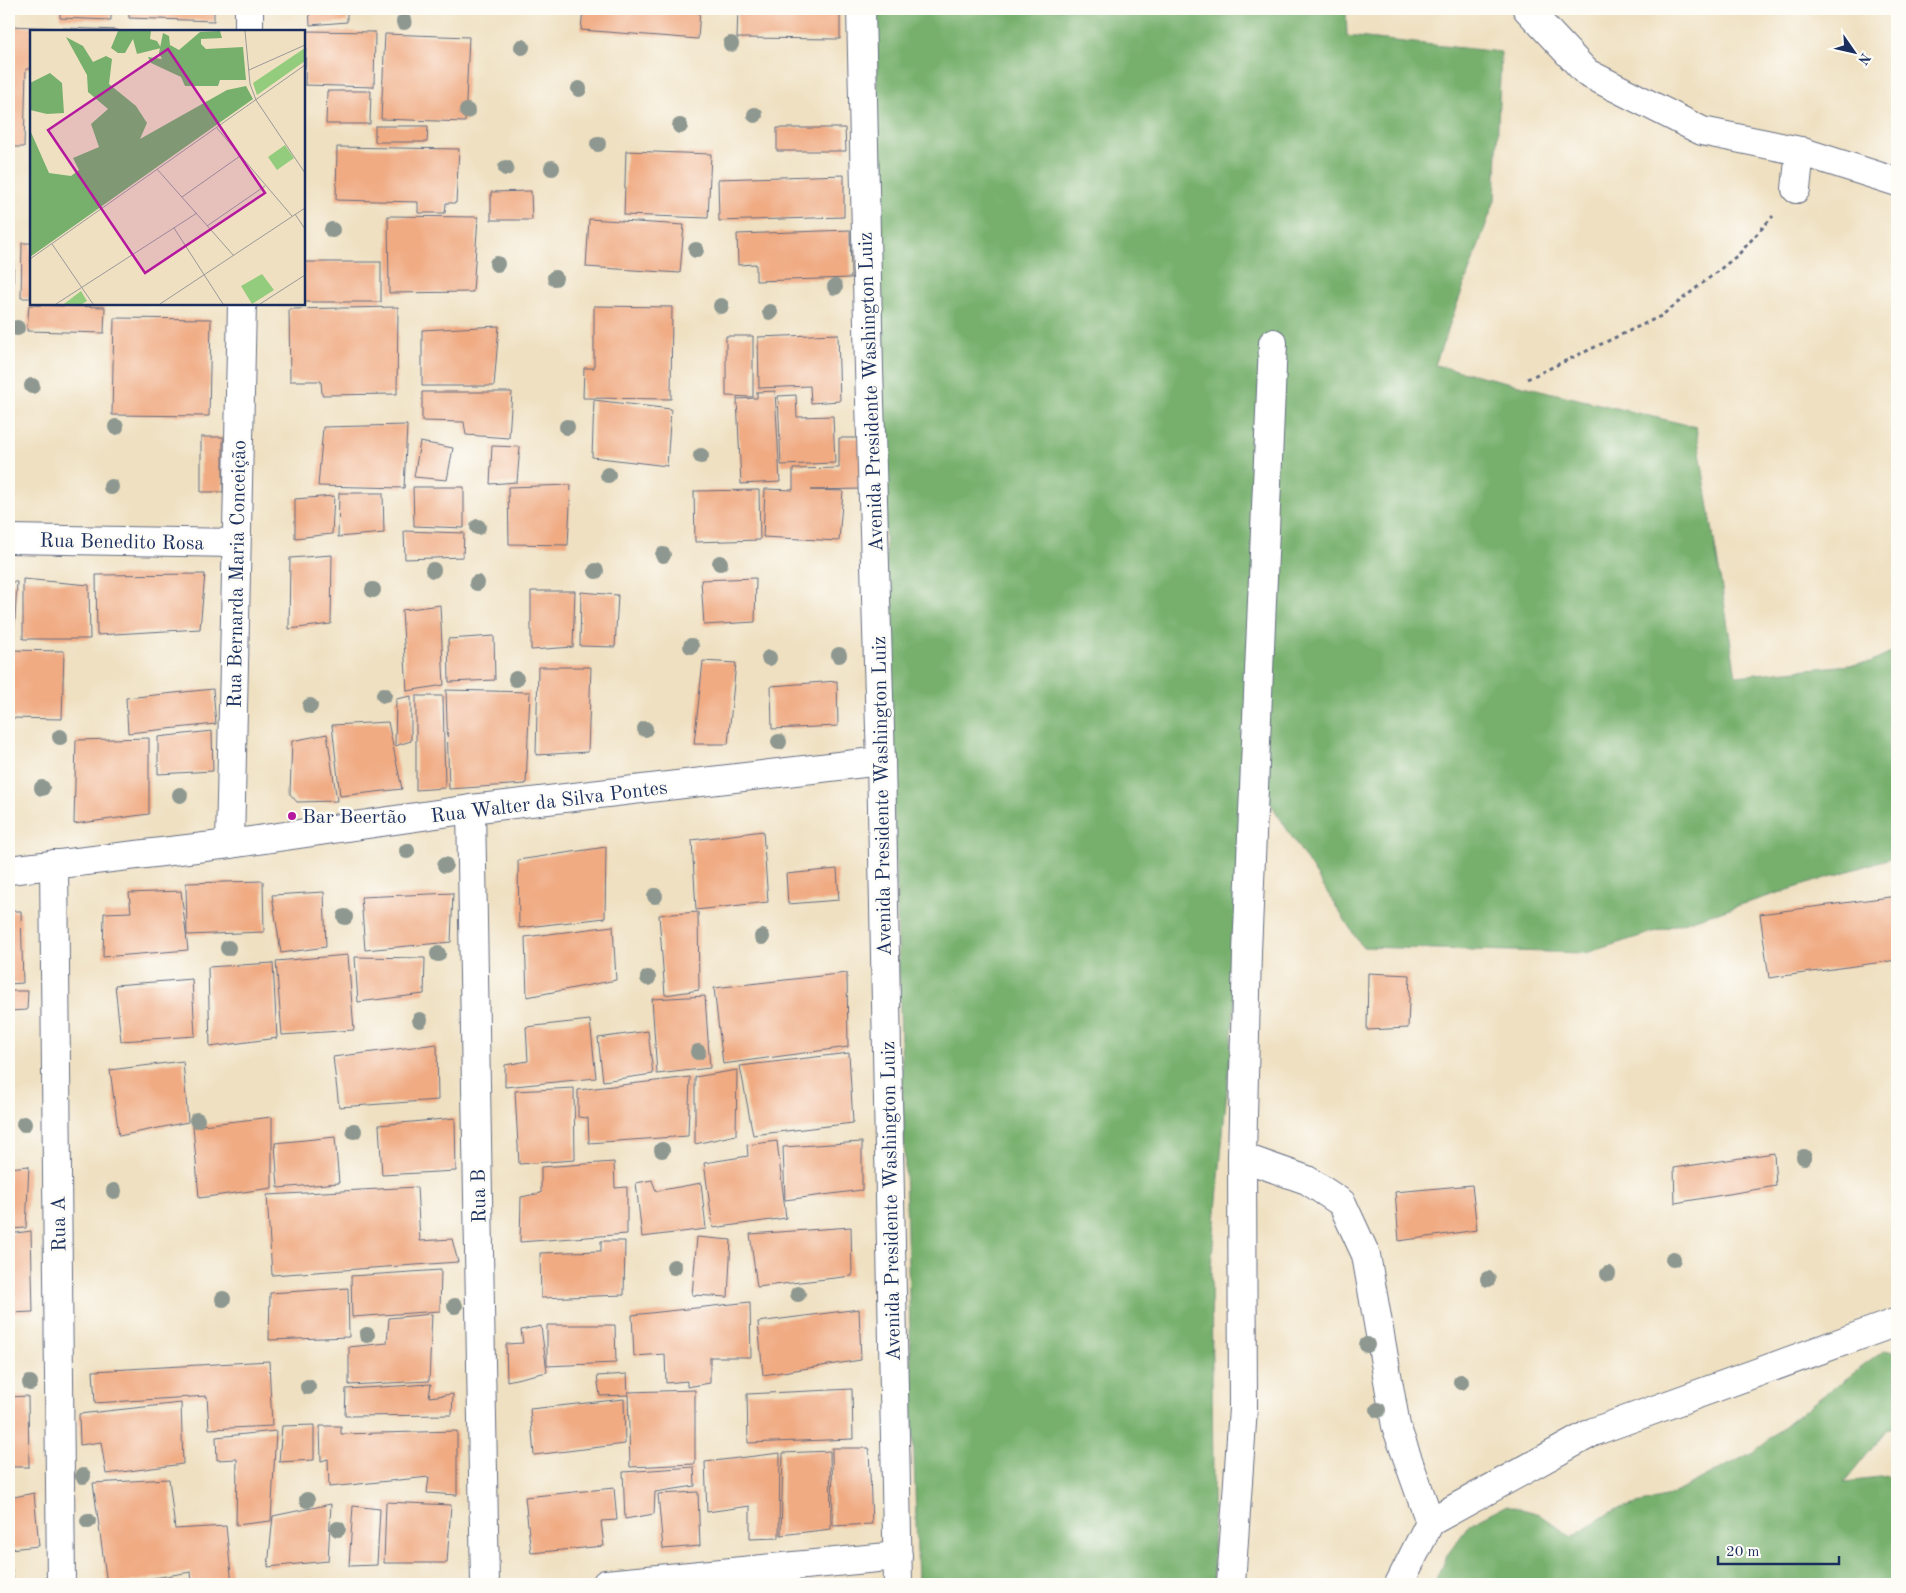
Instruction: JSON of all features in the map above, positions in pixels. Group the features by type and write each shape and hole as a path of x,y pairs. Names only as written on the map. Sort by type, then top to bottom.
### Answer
{"street":[{"path":"249,9 249,30"},
{"name":"Avenida Presidente Washington Luiz","path":"861,9 869,389 881,761 898,1584"},
{"path":"1527,9 1587,73 1702,131 1800,151 1897,182"},
{"path":"1796,189 1800,151"},
{"name":"Rua Bernarda Maria Conceição","path":"230,844 242,305"},
{"path":"1231,1584 1243,1408 1242,1157 1247,952 1273,344"},
{"name":"Rua Benedito Rosa","path":"9,539 236,543"},
{"name":"Rua Walter da Silva Pontes","path":"9,870 230,844 471,809 881,761"},
{"name":"Rua B","path":"471,809 485,1584"},
{"name":"Rua A","path":"54,864 61,1584"},
{"path":"1242,1157 1308,1180 1342,1203 1366,1255 1396,1426 1430,1522"},
{"path":"1399,1584 1430,1522 1593,1432 1897,1322"},
{"path":"606,1584 898,1556"}],"path":[{"path":"1527,379 1661,316 1738,256 1796,189"}],"green space":[{"path":"876,9 1346,9 1347,36 1501,52 1495,200 1435,365 1696,427 1736,676 1870,663 1897,650 1897,856 1586,953 1362,947 1255,779 1211,1266 1214,1584 918,1584 881,402"},
{"path":"1885,1350 1897,1353 1897,1426 1887,1429 1844,1482 1888,1477 1897,1481 1897,1584 1434,1584 1445,1558 1470,1524 1507,1505 1540,1514 1571,1537 1617,1509 1669,1496 1753,1452 1812,1404"}],"building":[{"path":"60,9 111,9 111,20 60,18"},
{"path":"129,9 214,9 214,21 129,18"},
{"path":"309,9 347,9 347,22 310,25"},
{"path":"583,9 700,9 698,39 581,30"},
{"path":"738,9 840,9 840,39 737,38"},
{"path":"9,26 118,30 30,30 30,69 26,69 24,147 9,147"},
{"path":"306,31 375,32 374,87 305,85"},
{"path":"385,34 469,37 465,122 381,119"},
{"path":"327,91 371,91 370,124 326,124"},
{"path":"375,126 428,126 427,142 375,142"},
{"path":"777,128 845,128 846,151 777,151"},
{"path":"337,147 459,149 456,203 446,203 445,213 418,213 418,202 336,200"},
{"path":"626,151 711,154 708,218 624,215"},
{"path":"844,175 844,217 719,221 718,179"},
{"path":"531,191 532,220 491,220 491,192"},
{"path":"9,210 13,210 13,300 9,300"},
{"path":"388,216 478,217 473,292 389,293"},
{"path":"589,219 684,225 680,273 586,267"},
{"path":"850,230 851,278 756,281 756,264 738,265 737,234"},
{"path":"22,243 30,243 30,298 21,298"},
{"path":"305,262 381,262 381,302 305,302"},
{"path":"29,305 105,307 104,333 27,331"},
{"path":"594,306 672,307 671,399 583,398 584,368 594,368"},
{"path":"398,307 397,394 322,395 321,381 290,381 289,309"},
{"path":"114,318 211,319 209,416 112,415"},
{"path":"499,326 494,386 422,386 422,330"},
{"path":"838,334 840,401 811,403 810,386 759,388 758,337"},
{"path":"726,336 753,336 753,397 726,396"},
{"path":"775,391 780,482 741,484 737,399 757,398 757,392"},
{"path":"422,392 512,392 509,438 466,435 464,422 422,421"},
{"path":"796,395 797,417 833,416 835,463 781,465 778,396"},
{"path":"594,400 671,409 667,466 592,457"},
{"path":"407,425 404,488 318,486 323,427"},
{"path":"201,437 223,437 223,492 201,492"},
{"path":"839,438 862,438 863,489 811,490 843,491 839,541 763,537 765,489 793,490 793,469 839,468"},
{"path":"420,442 453,448 447,480 414,477"},
{"path":"492,446 520,447 517,482 490,484"},
{"path":"571,485 568,545 509,544 508,487"},
{"path":"413,487 464,487 464,528 414,526"},
{"path":"759,490 760,540 695,542 694,491"},
{"path":"339,493 383,493 384,533 338,537"},
{"path":"334,496 332,534 295,538 295,499"},
{"path":"404,531 464,533 463,557 405,559"},
{"path":"332,555 331,624 289,629 290,558"},
{"path":"205,574 200,629 97,635 96,575"},
{"path":"756,578 755,622 704,625 701,580"},
{"path":"23,579 89,585 90,639 23,639"},
{"path":"9,582 17,582 14,638 9,637"},
{"path":"531,591 575,591 573,647 531,650"},
{"path":"581,592 618,595 615,647 580,646"},
{"path":"440,605 444,685 407,691 402,610"},
{"path":"494,636 495,680 449,682 448,639"},
{"path":"9,650 64,651 62,719 9,718"},
{"path":"703,661 736,663 728,744 694,744"},
{"path":"538,667 591,667 588,752 536,755"},
{"path":"837,681 838,726 772,729 771,686"},
{"path":"213,689 216,724 128,733 126,698"},
{"path":"446,690 530,692 526,784 449,789"},
{"path":"411,696 411,741 395,746 396,699"},
{"path":"416,696 443,696 445,788 416,790"},
{"path":"388,722 402,789 340,796 332,725"},
{"path":"212,731 213,771 158,774 158,737"},
{"path":"327,734 337,801 297,802 290,794 292,741"},
{"path":"149,738 149,814 74,824 76,740"},
{"path":"763,831 768,902 696,910 692,840"},
{"path":"606,847 605,918 519,928 518,860"},
{"path":"837,869 839,900 788,904 786,874"},
{"path":"263,881 264,932 187,935 186,883"},
{"path":"181,891 188,950 103,957 104,913 131,912 129,893"},
{"path":"324,892 326,947 281,953 272,895"},
{"path":"453,893 451,942 365,950 361,897"},
{"path":"1897,896 1897,960 1769,978 1760,914"},
{"path":"9,911 21,911 23,983 9,984"},
{"path":"698,912 699,990 665,995 659,915"},
{"path":"613,926 616,980 527,997 525,937"},
{"path":"348,955 354,1030 282,1035 276,961"},
{"path":"355,957 425,958 424,994 358,1002"},
{"path":"273,963 277,1038 210,1047 208,967"},
{"path":"847,973 848,1047 723,1064 714,988"},
{"path":"1368,973 1410,975 1408,1028 1367,1030"},
{"path":"192,979 195,1036 121,1041 115,985"},
{"path":"9,991 28,991 27,1010 9,1011"},
{"path":"705,996 710,1068 657,1074 652,999"},
{"path":"590,1020 596,1078 505,1087 505,1065 528,1061 526,1027"},
{"path":"648,1031 653,1074 603,1081 598,1038"},
{"path":"437,1044 438,1100 339,1107 333,1057"},
{"path":"849,1053 853,1123 753,1135 740,1066"},
{"path":"183,1061 188,1122 119,1136 110,1070"},
{"path":"737,1070 736,1135 695,1144 695,1077"},
{"path":"690,1077 688,1136 589,1143 588,1118 578,1117 578,1090"},
{"path":"574,1088 575,1160 519,1164 515,1091"},
{"path":"272,1117 272,1188 199,1198 193,1126"},
{"path":"455,1118 456,1171 382,1175 379,1125"},
{"path":"335,1137 339,1183 278,1188 275,1143"},
{"path":"777,1141 786,1218 713,1228 704,1163 748,1156 747,1145"},
{"path":"862,1142 862,1190 785,1200 783,1147"},
{"path":"1774,1153 1776,1186 1675,1203 1674,1168"},
{"path":"614,1162 615,1188 627,1187 627,1234 520,1242 521,1197 541,1193 541,1167"},
{"path":"29,1166 26,1228 9,1229 9,1168"},
{"path":"652,1180 656,1191 701,1183 706,1229 642,1237 636,1183"},
{"path":"1472,1185 1477,1230 1399,1241 1395,1192"},
{"path":"417,1187 420,1241 452,1239 458,1262 272,1275 267,1195"},
{"path":"851,1227 852,1276 757,1287 750,1234"},
{"path":"31,1231 33,1312 9,1313 9,1234"},
{"path":"697,1237 731,1240 728,1297 692,1295"},
{"path":"601,1241 625,1241 624,1295 541,1298 540,1253 601,1251"},
{"path":"441,1270 440,1311 352,1317 351,1276"},
{"path":"348,1288 349,1337 269,1340 270,1293"},
{"path":"750,1302 751,1357 710,1357 710,1383 687,1387 687,1381 666,1383 665,1354 634,1356 632,1315"},
{"path":"859,1309 861,1360 763,1375 758,1322"},
{"path":"432,1314 429,1381 349,1385 349,1347 387,1343 389,1318"},
{"path":"547,1325 615,1325 616,1363 547,1366"},
{"path":"541,1326 547,1372 507,1381 506,1344 523,1343 521,1330"},
{"path":"269,1361 272,1426 209,1429 207,1396 95,1403 93,1371"},
{"path":"627,1374 628,1395 600,1396 597,1376"},
{"path":"431,1384 429,1397 453,1394 452,1415 345,1416 346,1389"},
{"path":"852,1389 853,1439 748,1443 747,1394"},
{"path":"695,1390 695,1464 630,1467 628,1392"},
{"path":"28,1396 29,1467 9,1467 9,1397"},
{"path":"624,1399 625,1444 534,1455 530,1409"},
{"path":"181,1403 183,1464 106,1474 101,1442 80,1445 79,1414"},
{"path":"314,1425 314,1460 279,1462 282,1426"},
{"path":"320,1426 341,1426 341,1434 457,1431 457,1495 427,1493 429,1477 329,1487 328,1459 321,1461"},
{"path":"276,1431 271,1521 236,1525 237,1459 217,1460 216,1437"},
{"path":"832,1448 869,1448 872,1524 833,1526"},
{"path":"830,1451 831,1529 781,1535 783,1453"},
{"path":"780,1453 779,1538 750,1539 750,1506 707,1512 705,1462"},
{"path":"694,1467 695,1486 655,1492 654,1514 625,1519 623,1472"},
{"path":"169,1479 175,1529 226,1526 232,1584 192,1584 191,1572 107,1584 93,1483"},
{"path":"614,1488 617,1520 601,1521 604,1546 531,1553 525,1497"},
{"path":"698,1492 700,1546 663,1549 658,1494"},
{"path":"34,1493 39,1546 9,1549 9,1498"},
{"path":"386,1502 451,1505 447,1563 384,1563"},
{"path":"331,1504 328,1561 268,1567 273,1516"},
{"path":"353,1506 380,1509 377,1565 349,1566"},
{"path":"10,1559 14,1584 9,1584"}],"place":[{"name":"Bar Beertão","path":"292,816"}]}
